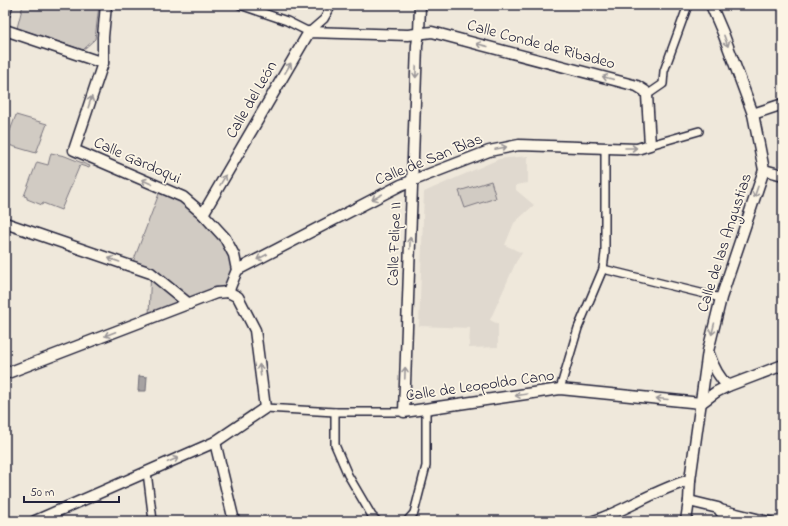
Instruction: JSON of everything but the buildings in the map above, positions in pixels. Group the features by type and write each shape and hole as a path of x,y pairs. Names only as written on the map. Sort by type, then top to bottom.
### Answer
{"street":[{"path":"5,12 8,5"},
{"path":"5,30 102,63 106,5"},
{"path":"240,5 287,20 309,32"},
{"name":"Calle del León","path":"203,214 309,32 324,19 332,5"},
{"name":"Calle Felipe II","path":"404,412 417,45 420,5"},
{"path":"688,5 664,72 663,84 646,93 650,145 700,131"},
{"name":"Calle de las Angustias","path":"686,521 690,480 708,351 721,298 764,170 753,114 711,5"},
{"name":"Calle Conde de Ribadeo","path":"309,32 408,35 432,32 637,86 646,93"},
{"name":"Calle Gardoqui","path":"102,63 74,150 183,197 203,214"},
{"path":"753,114 783,104"},
{"name":"Calle de San Blas","path":"237,270 412,180 489,151 519,145 637,149 650,145"},
{"path":"560,389 578,328 603,268 605,253 605,148"},
{"path":"764,170 783,175"},
{"path":"203,214 225,238 234,255 237,270 228,292"},
{"path":"5,223 151,273 189,304"},
{"path":"603,268 721,298"},
{"path":"5,374 216,293 228,292 238,297 255,330 265,408 215,442 35,521"},
{"path":"708,351 714,369 728,386"},
{"path":"701,403 716,392 728,386 783,365"},
{"name":"Calle de Leopoldo Cano","path":"265,408 335,412 404,412 426,410 560,389 701,403"},
{"path":"407,521 414,513 426,466 426,410"},
{"path":"335,412 335,445 348,474 372,516 377,521"},
{"path":"215,442 234,521"},
{"path":"147,472 153,521"},
{"path":"594,521 609,516 676,484 690,480"},
{"path":"689,501 771,521"},
{"path":"718,508 728,521"}],"shaded area":[{"path":"23,5 99,5 95,39 83,50 17,28"},
{"path":"16,115 47,124 36,153 5,144"},
{"path":"51,153 65,156 90,166 89,168 80,165 61,210 43,203 42,205 27,199 27,197 24,196 37,162 48,165"},
{"path":"528,156 528,183 516,185 516,190 534,205 514,223 505,245 522,253 516,262 490,320 498,324 498,347 469,348 470,328 419,326 424,192 499,159"},
{"path":"491,181 496,198 465,208 459,191"},
{"path":"160,191 192,207 223,240 231,256 234,270 229,284 184,300 149,315 151,268 133,262"},
{"path":"139,376 147,377 146,391 138,391"}]}
